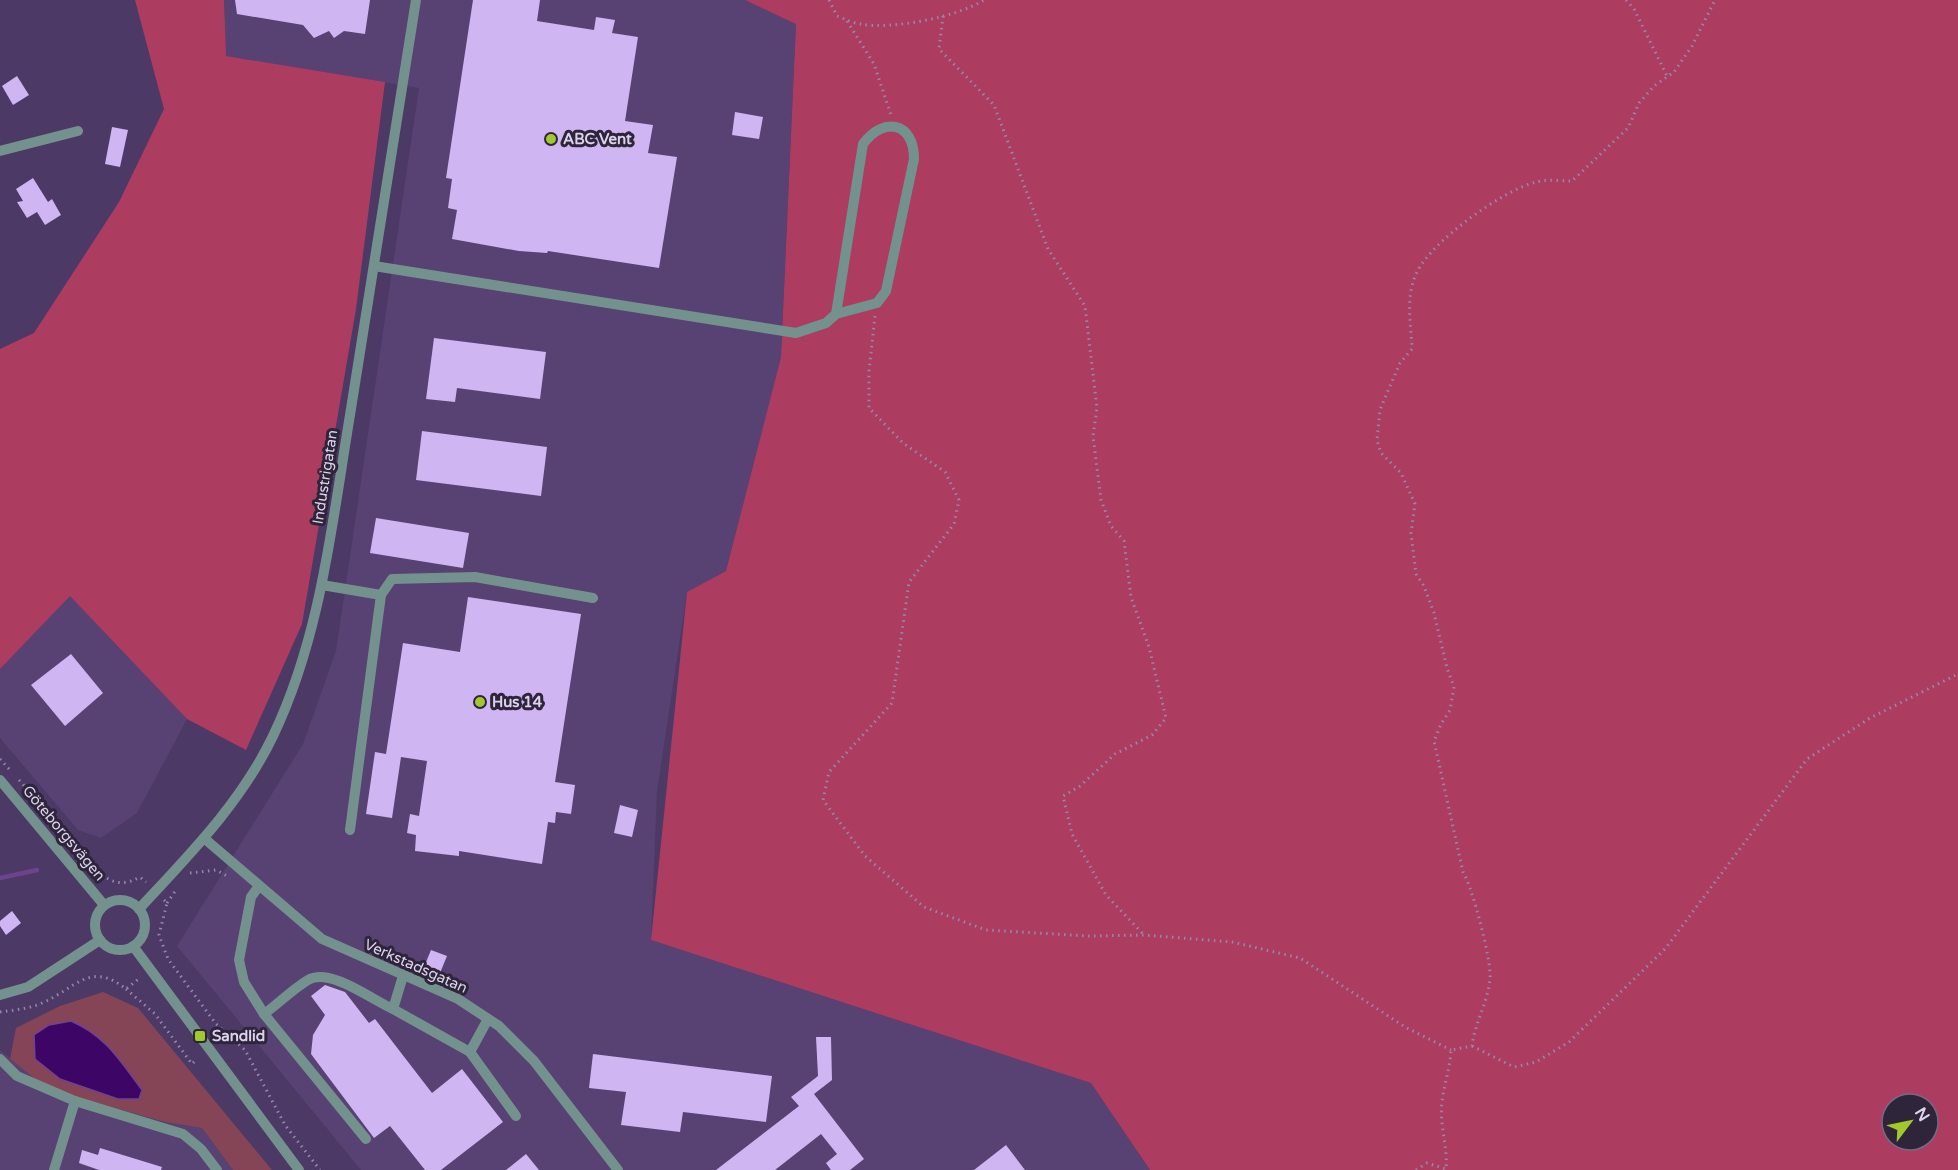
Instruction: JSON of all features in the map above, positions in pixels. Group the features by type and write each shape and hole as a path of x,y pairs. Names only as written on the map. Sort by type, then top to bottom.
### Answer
{"street":[{"name":"Industrigatan","path":"139,909 154,890 205,839 272,739 297,682 322,585 416,0"},
{"path":"374,266 796,333 826,323 836,314 877,303 886,291 914,159 914,143 908,135 895,127 883,126 870,134 863,144 836,314"},
{"path":"0,151 78,131"},
{"path":"350,830 381,595 392,579 475,577 593,598"},
{"path":"322,585 381,595"},
{"name":"Göteborgsvägen","path":"0,780 104,905"},
{"name":"Verkstadsgatan","path":"205,839 322,939 458,999 488,1019 534,1061 618,1170"},
{"path":"259,886 251,897 239,960 244,982 264,1014 366,1139"},
{"path":"122,900 139,909 143,916 144,929 139,941 133,946 115,950 100,940 95,922 104,905 122,900"},
{"path":"0,995 28,987 100,940"},
{"path":"133,946 299,1170"},
{"path":"264,1014 310,978 324,976 338,979 470,1052 516,1116"},
{"path":"393,1009 402,976"},
{"path":"470,1052 488,1019"},
{"path":"0,1059 17,1076 75,1101 183,1134 201,1149 217,1170"},
{"path":"54,1170 75,1101"}],"path":[{"path":"829,0 830,7 837,16 861,24 919,22 966,11 984,0"},
{"path":"1626,0 1634,9 1667,76"},
{"path":"1472,1046 1474,1030 1488,992 1490,957 1475,910 1472,885 1463,872 1434,741 1450,710 1454,687 1447,668 1434,613 1424,586 1416,574 1411,533 1415,504 1401,473 1381,453 1377,440 1380,410 1400,363 1413,349 1408,301 1417,272 1434,249 1456,228 1507,192 1538,181 1572,181 1628,128 1639,103 1674,72 1692,46 1715,0"},
{"path":"943,16 939,49 994,105 1048,249 1085,306 1097,408 1093,436 1101,500 1111,526 1124,541 1131,597 1149,647 1166,718 1152,735 1116,754 1080,786 1063,796 1072,834 1106,895 1144,935"},
{"path":"846,19 874,64 895,127"},
{"path":"877,303 869,371 869,408 903,443 945,472 959,500 954,524 909,582 892,703 829,772 823,800 865,856 924,907 986,930 1089,936 1144,935 1232,942 1300,958 1405,1027 1451,1050 1472,1046 1514,1067 1536,1062 1569,1042 1665,949 1807,759 1870,718 1958,674"},
{"path":"0,759 105,876 113,882 126,884 140,877 166,903"},
{"path":"185,879 197,871 216,870 228,877"},
{"path":"179,887 166,903 159,935 168,958 216,1024 245,1050 285,1125 320,1170"},
{"path":"126,989 168,958"},
{"path":"0,1012 43,1003 88,977 104,976 114,979 155,1014 192,1064 196,1060"},
{"path":"1416,1170 1427,1163 1446,1169 1448,1155 1441,1103 1450,1070 1451,1050"}],"shaded area":[{"path":"135,0 224,0 226,56 385,82 356,309 302,624 246,750 187,719 70,596 0,669 0,349 34,333 119,202 164,109"},
{"path":"224,0 745,0 796,23 781,357 726,571 687,592 657,792 651,940 1091,1083 1150,1170 361,1170 177,946 303,744 336,651 419,88 225,56"},
{"path":"745,0 1958,0 1958,1170 1150,1170 1091,1083 651,940 687,592 726,571 781,357 796,24"},
{"path":"70,595 187,719 137,813 101,838 78,830 0,738 0,669"},
{"path":"103,992 138,1008 272,1170 233,1170 202,1128 165,1122 48,1089 10,1059 16,1028 60,1006"},
{"path":"71,1021 94,1034 119,1059 142,1090 139,1099 118,1099 60,1079 35,1059 34,1035 49,1025"},
{"path":"0,1050 48,1089 165,1122 202,1128 233,1170 0,1170"}],"building":[{"path":"235,0 370,0 365,34 344,31 334,38 329,31 314,38 303,25 237,14"},
{"name":"ABC Vent","path":"473,0 540,0 537,21 594,30 596,17 615,20 612,33 638,37 625,121 653,125 648,153 677,157 659,268 548,251 547,253 519,251 452,239 457,210 448,208 452,179 446,178"},
{"path":"17,76 29,95 13,105 2,86"},
{"path":"735,112 763,117 759,139 732,135"},
{"path":"112,127 128,130 120,167 105,164"},
{"path":"33,178 48,202 52,199 61,215 45,225 37,212 27,218 17,202 23,201 16,189"},
{"path":"434,338 546,352 540,399 457,388 455,402 426,399"},
{"path":"422,431 547,447 541,496 416,480"},
{"path":"376,518 469,533 463,568 370,553"},
{"name":"Hus 14","path":"468,597 581,614 555,782 575,785 571,814 556,812 555,823 548,822 542,864 459,851 459,856 415,851 416,835 407,833 410,814 419,816 427,761 401,757 392,818 366,814 375,752 386,754 403,643 460,652"},
{"path":"71,654 103,693 65,726 31,685"},
{"path":"620,805 638,810 632,837 614,833"},
{"path":"12,911 21,923 6,935 0,926 0,921"},
{"path":"431,950 447,956 440,973 424,967"},
{"path":"325,985 345,992 369,1023 375,1019 432,1093 462,1069 503,1122 441,1170 425,1170 390,1126 374,1138 311,1054 313,1035 325,1015 311,996"},
{"path":"816,1037 831,1037 832,1080 814,1094 864,1159 850,1170 831,1170 826,1163 837,1154 821,1134 775,1170 716,1170 799,1106 791,1097 818,1076"},
{"path":"593,1054 772,1076 766,1122 683,1112 680,1132 621,1125 626,1092 589,1088"},
{"path":"1006,1145 1025,1170 974,1170"},
{"path":"100,1148 162,1167 161,1170 99,1170 79,1163 82,1150 98,1155"},
{"path":"526,1154 539,1170 506,1170"}],"waterway":[{"path":"0,878 37,870"}],"place":[{"name":"ABC Vent","path":"551,139"},
{"name":"Hus 14","path":"480,702"},
{"name":"Sandlid","path":"200,1036"}]}
